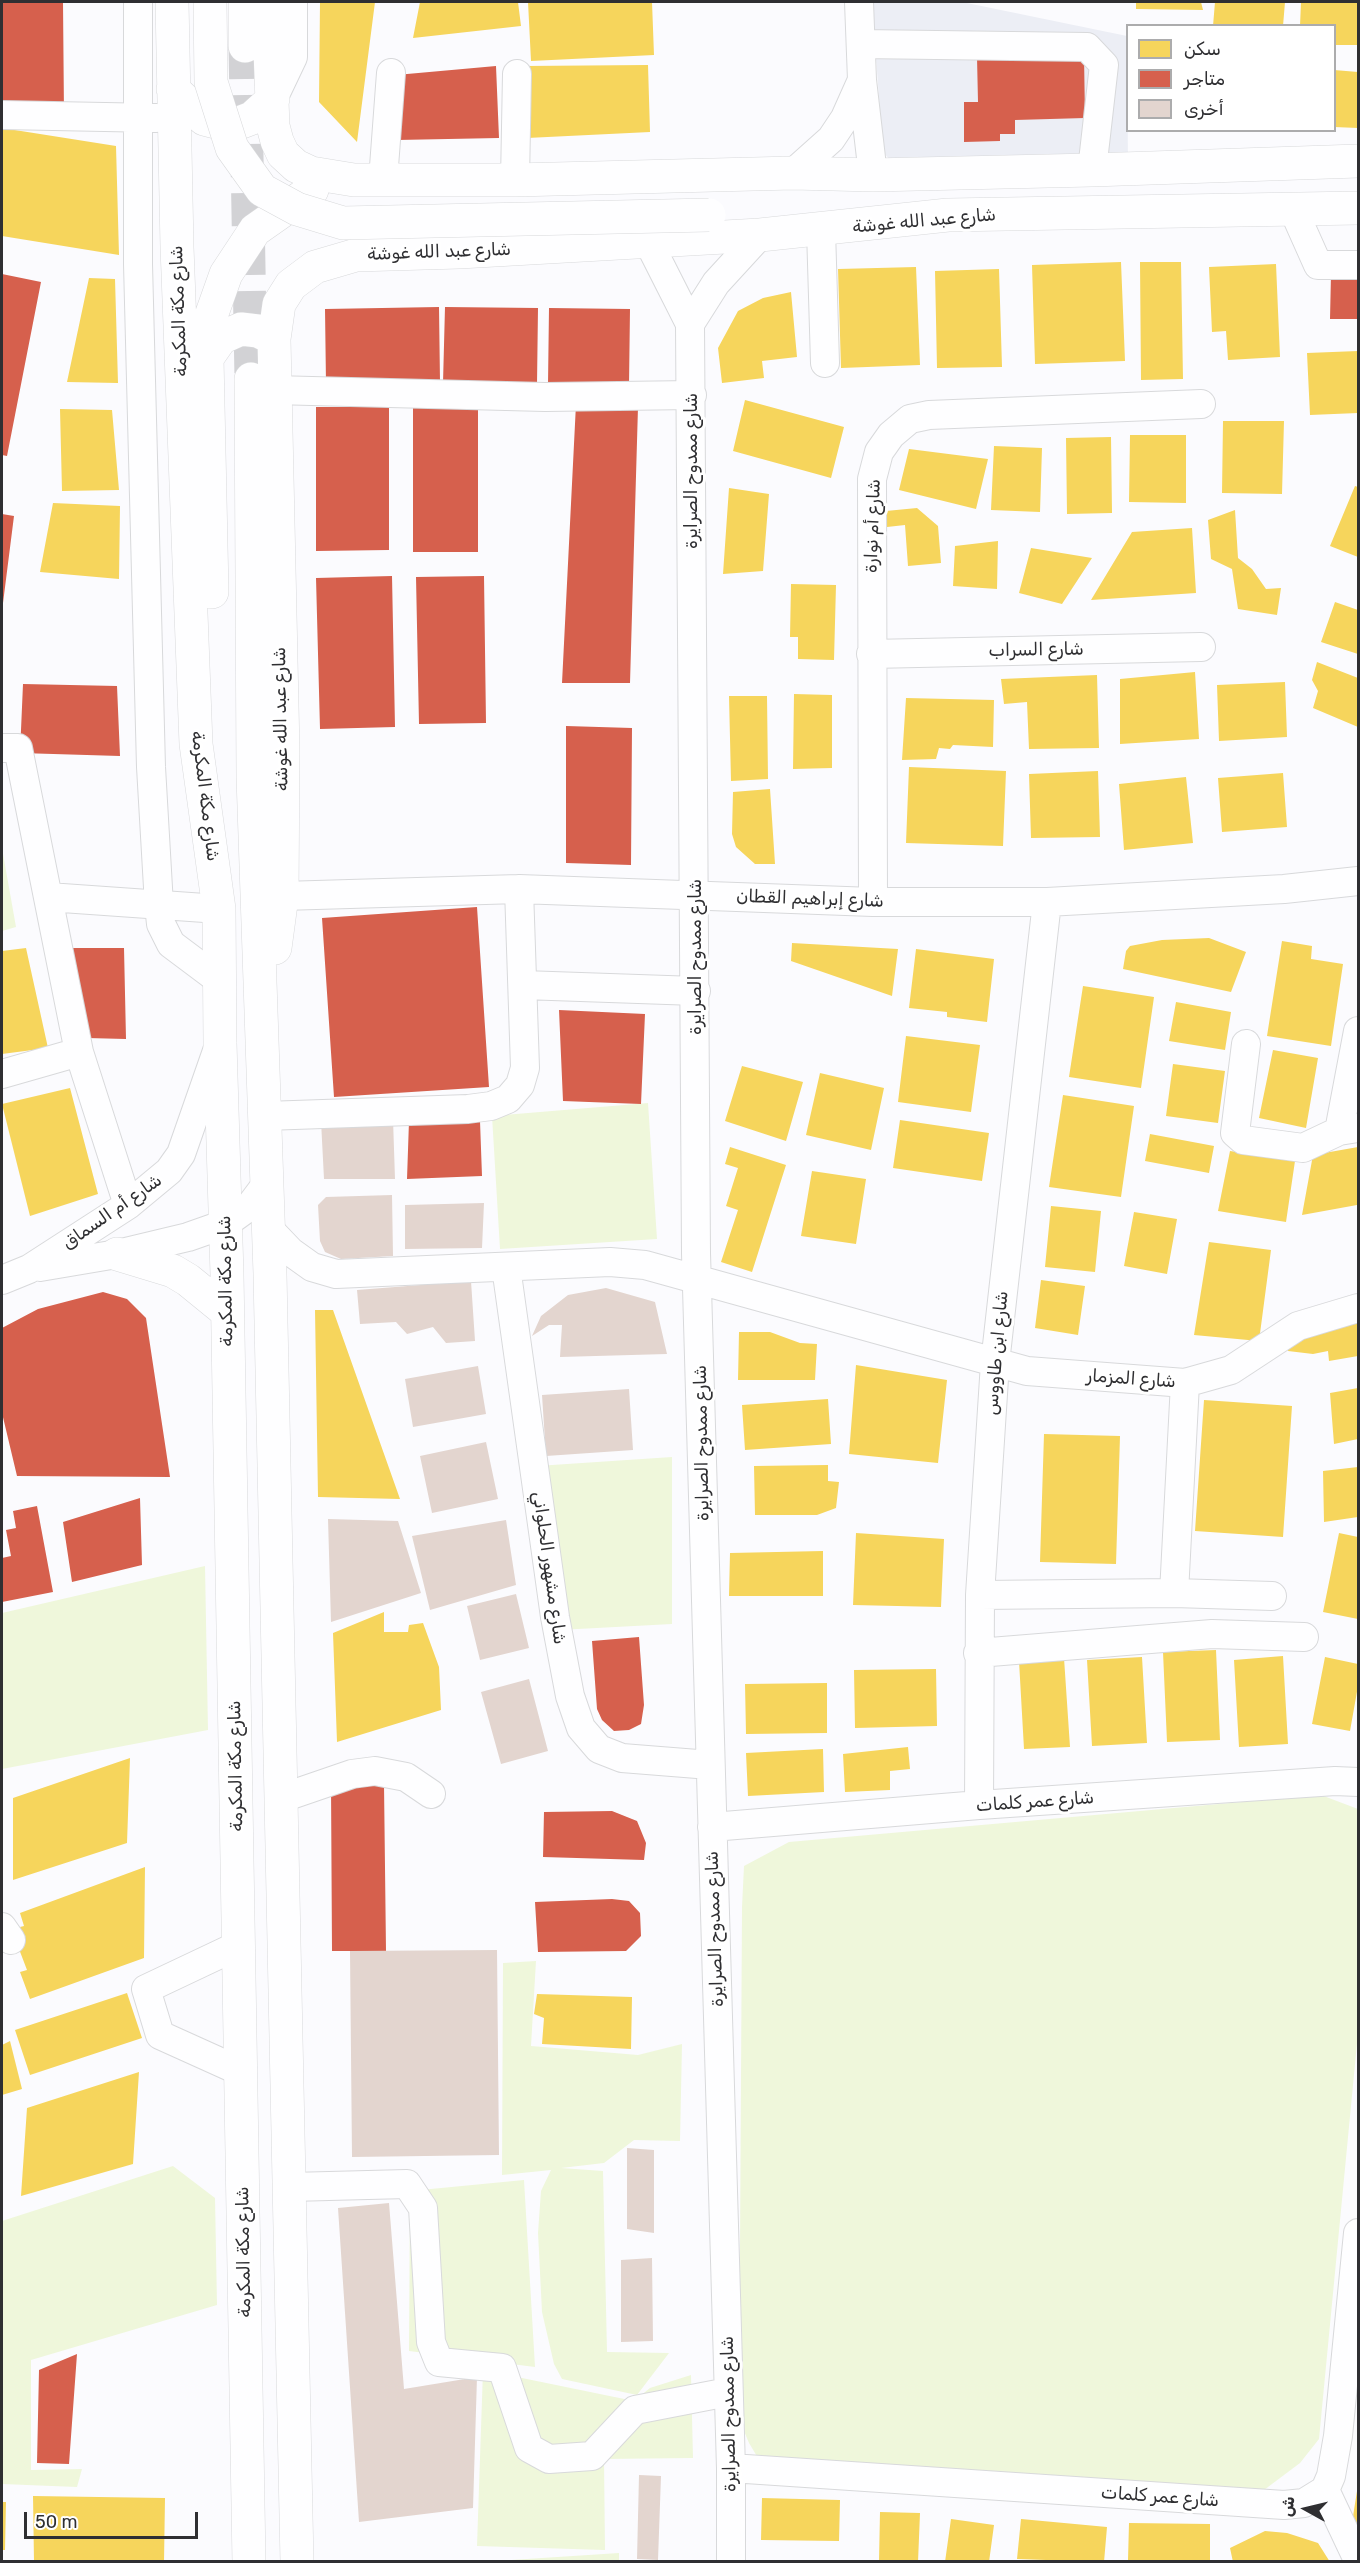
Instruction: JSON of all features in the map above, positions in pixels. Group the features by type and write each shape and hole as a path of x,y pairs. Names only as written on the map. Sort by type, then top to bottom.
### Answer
{"main road":[{"name":"شارع مكة المكرمة","path":"172,2 173,104 196,744 219,907 242,2072 249,2562"},
{"path":"210,2 211,82 232,148 262,190 297,209 343,224 709,215 948,216"},
{"path":"245,2 245,46"},
{"path":"268,2 273,126 283,154 296,166 311,173 368,180 515,180 793,173 873,175 1359,161"},
{"path":"173,104 204,119 231,126 252,118 273,99"},
{"path":"219,907 207,358 210,319 226,274 255,230 308,191 368,180"},
{"path":"450,180 434,199 429,217 437,236 459,252"},
{"name":"شارع عبد الله غوشة","path":"263,1045 282,896 283,751 262,385 274,339 279,304 291,285 315,267 356,255 459,252 760,235 948,216 1359,208"},
{"path":"207,358 221,338 241,329 258,331 274,339"},
{"path":"262,385 253,777 268,1182 297,2562"},
{"path":"117,1254 173,1271 188,1280 226,1311"}],"street":[{"path":"138,2 138,264 151,766 159,905 161,924 171,944 219,980"},
{"path":"273,99 293,57 293,2"},
{"path":"859,2 862,80 873,175"},
{"path":"861,44 1087,47 1104,65 1092,170"},
{"path":"368,180 391,73"},
{"path":"515,180 517,74"},
{"path":"793,173 831,140 845,118 862,80"},
{"path":"2,115 137,117 173,104"},
{"path":"1293,209 1318,265 1359,265"},
{"path":"821,230 825,363"},
{"path":"690,324 716,283 760,235"},
{"name":"شارع ممدوح الصرايرة","path":"648,241 690,324 698,1278 731,2468 731,2562"},
{"path":"262,385 546,396 692,395"},
{"name":"شارع أم نوارة","path":"873,902 872,479 879,452 891,435 910,419 929,415 1201,404"},
{"path":"145,492 186,492"},
{"name":"شارع السراب","path":"871,654 1201,646"},
{"path":"2,748 18,748 79,1052 128,1205"},
{"name":"شارع إبراهيم القطان","path":"282,896 519,889 873,902 1047,902 1352,884"},
{"path":"265,1116 468,1109 491,1106 508,1099 520,1085 525,1068 519,889"},
{"path":"48,897 219,907"},
{"name":"شارع ابن طاووس","path":"979,1805 978,1653 994,1363 1047,902"},
{"path":"523,985 696,991"},
{"path":"1246,1044 1235,1133 1243,1140 1303,1148 1349,1130 1359,1031"},
{"name":"شارع أم السماق","path":"2,1280 29,1269 128,1205 169,1171 181,1154 220,1043"},
{"path":"2,1074 79,1052"},
{"name":"شارع أم السماق","path":"29,1269 117,1254 188,1238 225,1224 250,1206 268,1182"},
{"path":"269,1229 291,1252 312,1267 336,1274 610,1262 645,1265 698,1278"},
{"name":"شارع مشهور الحلواني","path":"506,1268 555,1617 570,1696 581,1728 599,1749 622,1758 710,1765"},
{"name":"شارع المزمار","path":"698,1278 1027,1371 1185,1383 1231,1370 1298,1326 1359,1308"},
{"path":"1174,1593 1185,1383"},
{"path":"980,1595 1174,1593 1272,1596"},
{"path":"978,1653 1212,1634 1304,1637"},
{"path":"282,1798 352,1774 375,1771 406,1777 431,1794"},
{"name":"شارع عمر كلمات","path":"712,1827 979,1805 1335,1781 1359,1782"},
{"path":"239,1945 146,1989 160,2035 242,2072"},
{"path":"290,2187 406,2184 423,2208 431,2342 438,2362 502,2368 529,2448 549,2459 592,2456 635,2410 728,2392"},
{"path":"1355,2545 1325,2490 1348,2437 1359,2233"},
{"name":"شارع عمر كلمات","path":"731,2468 1284,2505 1304,2503 1325,2490"}],"shaded area":[{"path":"872,2 962,2 1126,36 1128,163 890,160 883,152"}],"green space":[{"path":"2,848 16,927 2,931"},
{"path":"648,1103 657,1239 500,1249 492,1116"},
{"path":"672,1457 672,1624 559,1630 537,1466"},
{"path":"205,1566 208,1730 2,1769 2,1613"},
{"path":"1321,1795 1358,1809 1358,2033 1319,2439 1300,2463 1264,2490 758,2458 739,2419 744,1866 789,1842"},
{"path":"536,1961 531,2046 638,2055 682,2044 680,2141 634,2140 604,2163 561,2168 603,2171 607,2352 669,2353 637,2395 562,2379 554,2364 542,2312 538,2233 541,2191 551,2170 502,2175 503,1963"},
{"path":"173,2166 215,2198 217,2305 31,2360 31,2470 82,2469 77,2487 2,2484 2,2221"},
{"path":"524,2180 535,2367 409,2351 410,2191"},
{"path":"483,2370 634,2401 650,2388 691,2375 693,2458 604,2459 605,2550 477,2546"},
{"path":"619,2553 619,2561 496,2561"}],"building: سكن":[{"path":"320,2 375,2 357,142 319,102"},
{"path":"420,2 518,2 521,26 413,38"},
{"path":"528,2 652,2 654,55 531,61"},
{"path":"1136,2 1201,2 1203,10 1136,9"},
{"path":"1215,2 1285,2 1283,24 1213,24"},
{"path":"1301,2 1358,2 1358,45 1336,45 1336,24 1300,24"},
{"path":"648,65 650,132 527,138 524,66"},
{"path":"1336,70 1358,72 1358,128 1336,127"},
{"path":"2,128 116,146 119,255 2,236"},
{"path":"1121,262 1125,361 1035,364 1032,265"},
{"path":"1140,262 1181,262 1183,379 1141,380"},
{"path":"1276,264 1280,357 1228,360 1226,331 1212,332 1209,267"},
{"path":"916,267 920,365 841,368 838,269"},
{"path":"999,269 1002,367 937,368 935,271"},
{"path":"89,278 115,279 118,383 67,382"},
{"path":"791,292 797,357 762,361 764,378 722,383 718,348 738,311 763,298"},
{"path":"1358,351 1358,413 1310,415 1307,353"},
{"path":"745,400 844,427 831,478 733,451"},
{"path":"60,409 112,410 119,490 62,491"},
{"path":"1223,421 1284,421 1282,494 1222,493"},
{"path":"1130,435 1186,435 1186,503 1129,502"},
{"path":"1111,437 1112,513 1067,514 1066,438"},
{"path":"994,446 1042,448 1040,512 991,510"},
{"path":"909,449 988,459 976,509 899,490"},
{"path":"1355,486 1358,487 1358,557 1330,546"},
{"path":"729,488 769,494 763,571 723,574"},
{"path":"53,503 120,506 119,579 40,572"},
{"path":"917,508 938,526 941,563 908,566 905,525 887,527 886,511"},
{"path":"1235,510 1238,558 1252,569 1266,589 1281,588 1277,615 1238,609 1232,569 1211,559 1208,520"},
{"path":"1192,528 1196,593 1091,600 1132,532"},
{"path":"998,541 997,589 953,586 955,546"},
{"path":"1031,548 1092,558 1062,604 1019,593"},
{"path":"791,584 836,585 834,660 798,659 798,637 790,637"},
{"path":"1335,602 1358,610 1358,654 1321,642"},
{"path":"1317,662 1358,678 1358,727 1313,708 1318,691 1312,680"},
{"path":"1195,672 1199,739 1120,744 1120,679"},
{"path":"1097,675 1099,748 1029,749 1027,702 1004,704 1001,679"},
{"path":"1285,682 1287,737 1219,741 1217,685"},
{"path":"794,694 832,695 832,768 793,769"},
{"path":"729,696 767,696 768,779 731,781"},
{"path":"906,698 994,700 993,747 953,745 950,749 939,748 936,759 902,760"},
{"path":"909,767 1006,771 1003,846 906,843"},
{"path":"1098,771 1100,837 1031,838 1029,774"},
{"path":"1283,773 1287,827 1222,832 1218,778"},
{"path":"1186,777 1193,843 1124,850 1119,784"},
{"path":"770,789 775,864 755,864 736,847 732,834 733,792"},
{"path":"1209,938 1246,952 1231,992 1123,969 1126,951 1130,946 1162,940"},
{"path":"1282,941 1312,946 1311,959 1343,964 1331,1046 1267,1036"},
{"path":"792,943 898,949 892,996 791,961"},
{"path":"26,948 48,1048 2,1054 2,951"},
{"path":"916,949 994,959 987,1022 947,1017 947,1012 909,1008"},
{"path":"1083,986 1154,997 1141,1088 1069,1077"},
{"path":"1176,1002 1231,1012 1225,1050 1169,1041"},
{"path":"906,1036 980,1045 971,1112 898,1102"},
{"path":"1273,1050 1318,1058 1306,1128 1259,1118"},
{"path":"1173,1064 1225,1071 1218,1123 1166,1116"},
{"path":"742,1066 803,1082 786,1141 725,1121"},
{"path":"820,1073 884,1088 871,1150 806,1135"},
{"path":"70,1088 98,1194 30,1216 2,1104"},
{"path":"1063,1095 1134,1106 1121,1197 1049,1187"},
{"path":"900,1120 989,1133 982,1181 893,1168"},
{"path":"1150,1134 1214,1146 1209,1173 1145,1161"},
{"path":"730,1147 786,1165 752,1272 721,1262 738,1210 726,1206 738,1168 725,1164"},
{"path":"1358,1147 1357,1205 1302,1215 1313,1155"},
{"path":"1230,1151 1295,1161 1286,1222 1218,1211"},
{"path":"812,1171 866,1179 856,1244 801,1236"},
{"path":"1051,1206 1101,1211 1095,1272 1045,1267"},
{"path":"1134,1212 1177,1219 1167,1274 1124,1266"},
{"path":"1209,1242 1271,1250 1259,1341 1194,1335"},
{"path":"1041,1280 1085,1286 1078,1335 1035,1328"},
{"path":"315,1310 333,1310 400,1499 318,1497"},
{"path":"1358,1318 1358,1356 1329,1361 1328,1351 1313,1354 1288,1351 1289,1340"},
{"path":"739,1332 770,1332 800,1343 817,1344 815,1380 738,1380"},
{"path":"856,1365 947,1380 938,1463 849,1454"},
{"path":"1358,1388 1358,1439 1334,1444 1330,1393"},
{"path":"828,1399 831,1444 745,1450 742,1405"},
{"path":"1204,1400 1292,1406 1283,1537 1195,1531"},
{"path":"1044,1434 1120,1436 1116,1564 1040,1562"},
{"path":"828,1465 828,1481 839,1482 836,1508 817,1515 755,1515 754,1466"},
{"path":"1358,1467 1358,1517 1324,1522 1323,1471"},
{"path":"856,1533 944,1539 941,1607 853,1605"},
{"path":"1339,1533 1358,1537 1358,1619 1323,1612"},
{"path":"823,1551 823,1596 729,1596 730,1553"},
{"path":"384,1612 384,1632 408,1632 409,1625 423,1623 439,1667 441,1710 337,1742 333,1633"},
{"path":"1216,1650 1220,1740 1167,1742 1163,1652"},
{"path":"1283,1656 1288,1744 1239,1747 1234,1660"},
{"path":"1142,1657 1147,1743 1092,1746 1087,1660"},
{"path":"1325,1657 1358,1664 1358,1686 1350,1731 1312,1724"},
{"path":"1064,1658 1070,1747 1024,1749 1019,1661"},
{"path":"936,1669 937,1726 855,1728 854,1670"},
{"path":"827,1683 827,1733 746,1734 745,1684"},
{"path":"908,1747 910,1769 890,1771 890,1790 845,1792 843,1754"},
{"path":"823,1749 824,1792 748,1796 746,1753"},
{"path":"130,1758 127,1843 13,1880 13,1798"},
{"path":"145,1867 144,1958 30,1999 20,1972 27,1970 19,1949 23,1947 21,1941 24,1940 20,1927 24,1926 20,1913"},
{"path":"127,1993 142,2038 30,2075 15,2030"},
{"path":"537,1994 632,1997 631,2049 542,2044 544,2018 534,2014"},
{"path":"10,2041 22,2089 2,2095 2,2045"},
{"path":"139,2072 133,2164 21,2196 27,2108"},
{"path":"1358,2491 1358,2530 1351,2529"},
{"path":"33,2496 165,2498 164,2562 34,2562"},
{"path":"762,2498 840,2500 839,2541 761,2540"},
{"path":"2,2502 6,2502 5,2550 2,2550"},
{"path":"880,2512 920,2513 918,2562 879,2562"},
{"path":"951,2519 994,2525 989,2562 945,2562"},
{"path":"1021,2519 1107,2527 1104,2562 1017,2559"},
{"path":"1129,2523 1210,2524 1210,2561 1128,2560"},
{"path":"1265,2531 1287,2533 1318,2543 1330,2562 1233,2562 1230,2548"}],"building: متاجر":[{"path":"2,2 63,2 64,115 2,114"},
{"path":"1084,55 1085,118 1015,120 1015,134 1000,134 1000,141 964,142 964,102 978,102 977,57"},
{"path":"496,66 499,138 397,140 396,75"},
{"path":"1358,273 1358,319 1330,319 1331,274"},
{"path":"2,274 41,282 7,456 2,455"},
{"path":"439,307 440,382 326,384 325,309"},
{"path":"445,307 538,308 537,384 443,383"},
{"path":"549,308 630,309 629,385 548,384"},
{"path":"576,404 638,407 630,683 562,683"},
{"path":"413,406 478,406 478,552 413,552"},
{"path":"316,407 389,407 389,550 316,551"},
{"path":"2,514 14,516 3,603 2,603"},
{"path":"392,576 395,727 320,729 316,578"},
{"path":"484,576 486,723 419,724 416,577"},
{"path":"23,684 117,686 120,756 20,753"},
{"path":"566,726 632,728 631,865 566,863"},
{"path":"477,907 489,1087 334,1097 322,918"},
{"path":"63,948 124,948 126,1039 87,1038"},
{"path":"559,1010 645,1014 641,1104 563,1101"},
{"path":"409,1121 480,1121 482,1176 407,1179"},
{"path":"103,1292 127,1299 146,1318 170,1477 17,1476 2,1413 2,1328 38,1309"},
{"path":"140,1498 142,1565 72,1582 63,1522"},
{"path":"37,1506 53,1592 2,1602 2,1558 11,1556 6,1530 16,1528 13,1511"},
{"path":"639,1637 644,1705 641,1724 629,1730 614,1731 602,1720 597,1709 592,1641"},
{"path":"384,1784 386,1951 332,1951 331,1785"},
{"path":"612,1811 637,1821 646,1843 644,1860 543,1857 544,1812"},
{"path":"612,1899 629,1901 640,1913 641,1936 626,1951 538,1952 535,1902"},
{"path":"77,2354 69,2464 37,2463 39,2370"}],"building: أخرى":[{"path":"393,1119 395,1179 324,1179 321,1121"},
{"path":"392,1195 393,1256 341,1259 325,1252 320,1241 318,1205 326,1197"},
{"path":"484,1203 482,1248 405,1249 405,1205"},
{"path":"471,1281 475,1341 446,1343 433,1327 407,1334 396,1322 360,1324 357,1290"},
{"path":"606,1288 655,1302 667,1354 560,1357 562,1325 549,1325 532,1336 541,1316 568,1295"},
{"path":"478,1366 486,1414 413,1427 405,1379"},
{"path":"629,1389 633,1450 546,1456 542,1395"},
{"path":"486,1442 498,1499 432,1513 420,1456"},
{"path":"328,1519 398,1521 421,1593 331,1622"},
{"path":"506,1520 516,1585 430,1610 412,1536"},
{"path":"516,1594 529,1648 480,1660 467,1606"},
{"path":"529,1679 548,1751 501,1764 481,1692"},
{"path":"497,1950 499,2155 352,2157 350,1951"},
{"path":"627,2148 654,2150 654,2233 627,2229"},
{"path":"389,2203 404,2389 477,2377 473,2508 359,2522 338,2208"},
{"path":"652,2258 653,2341 621,2342 621,2260"},
{"path":"639,2475 661,2476 658,2560 637,2559"}],"tunnel":[{"path":"245,46 251,379"}]}
